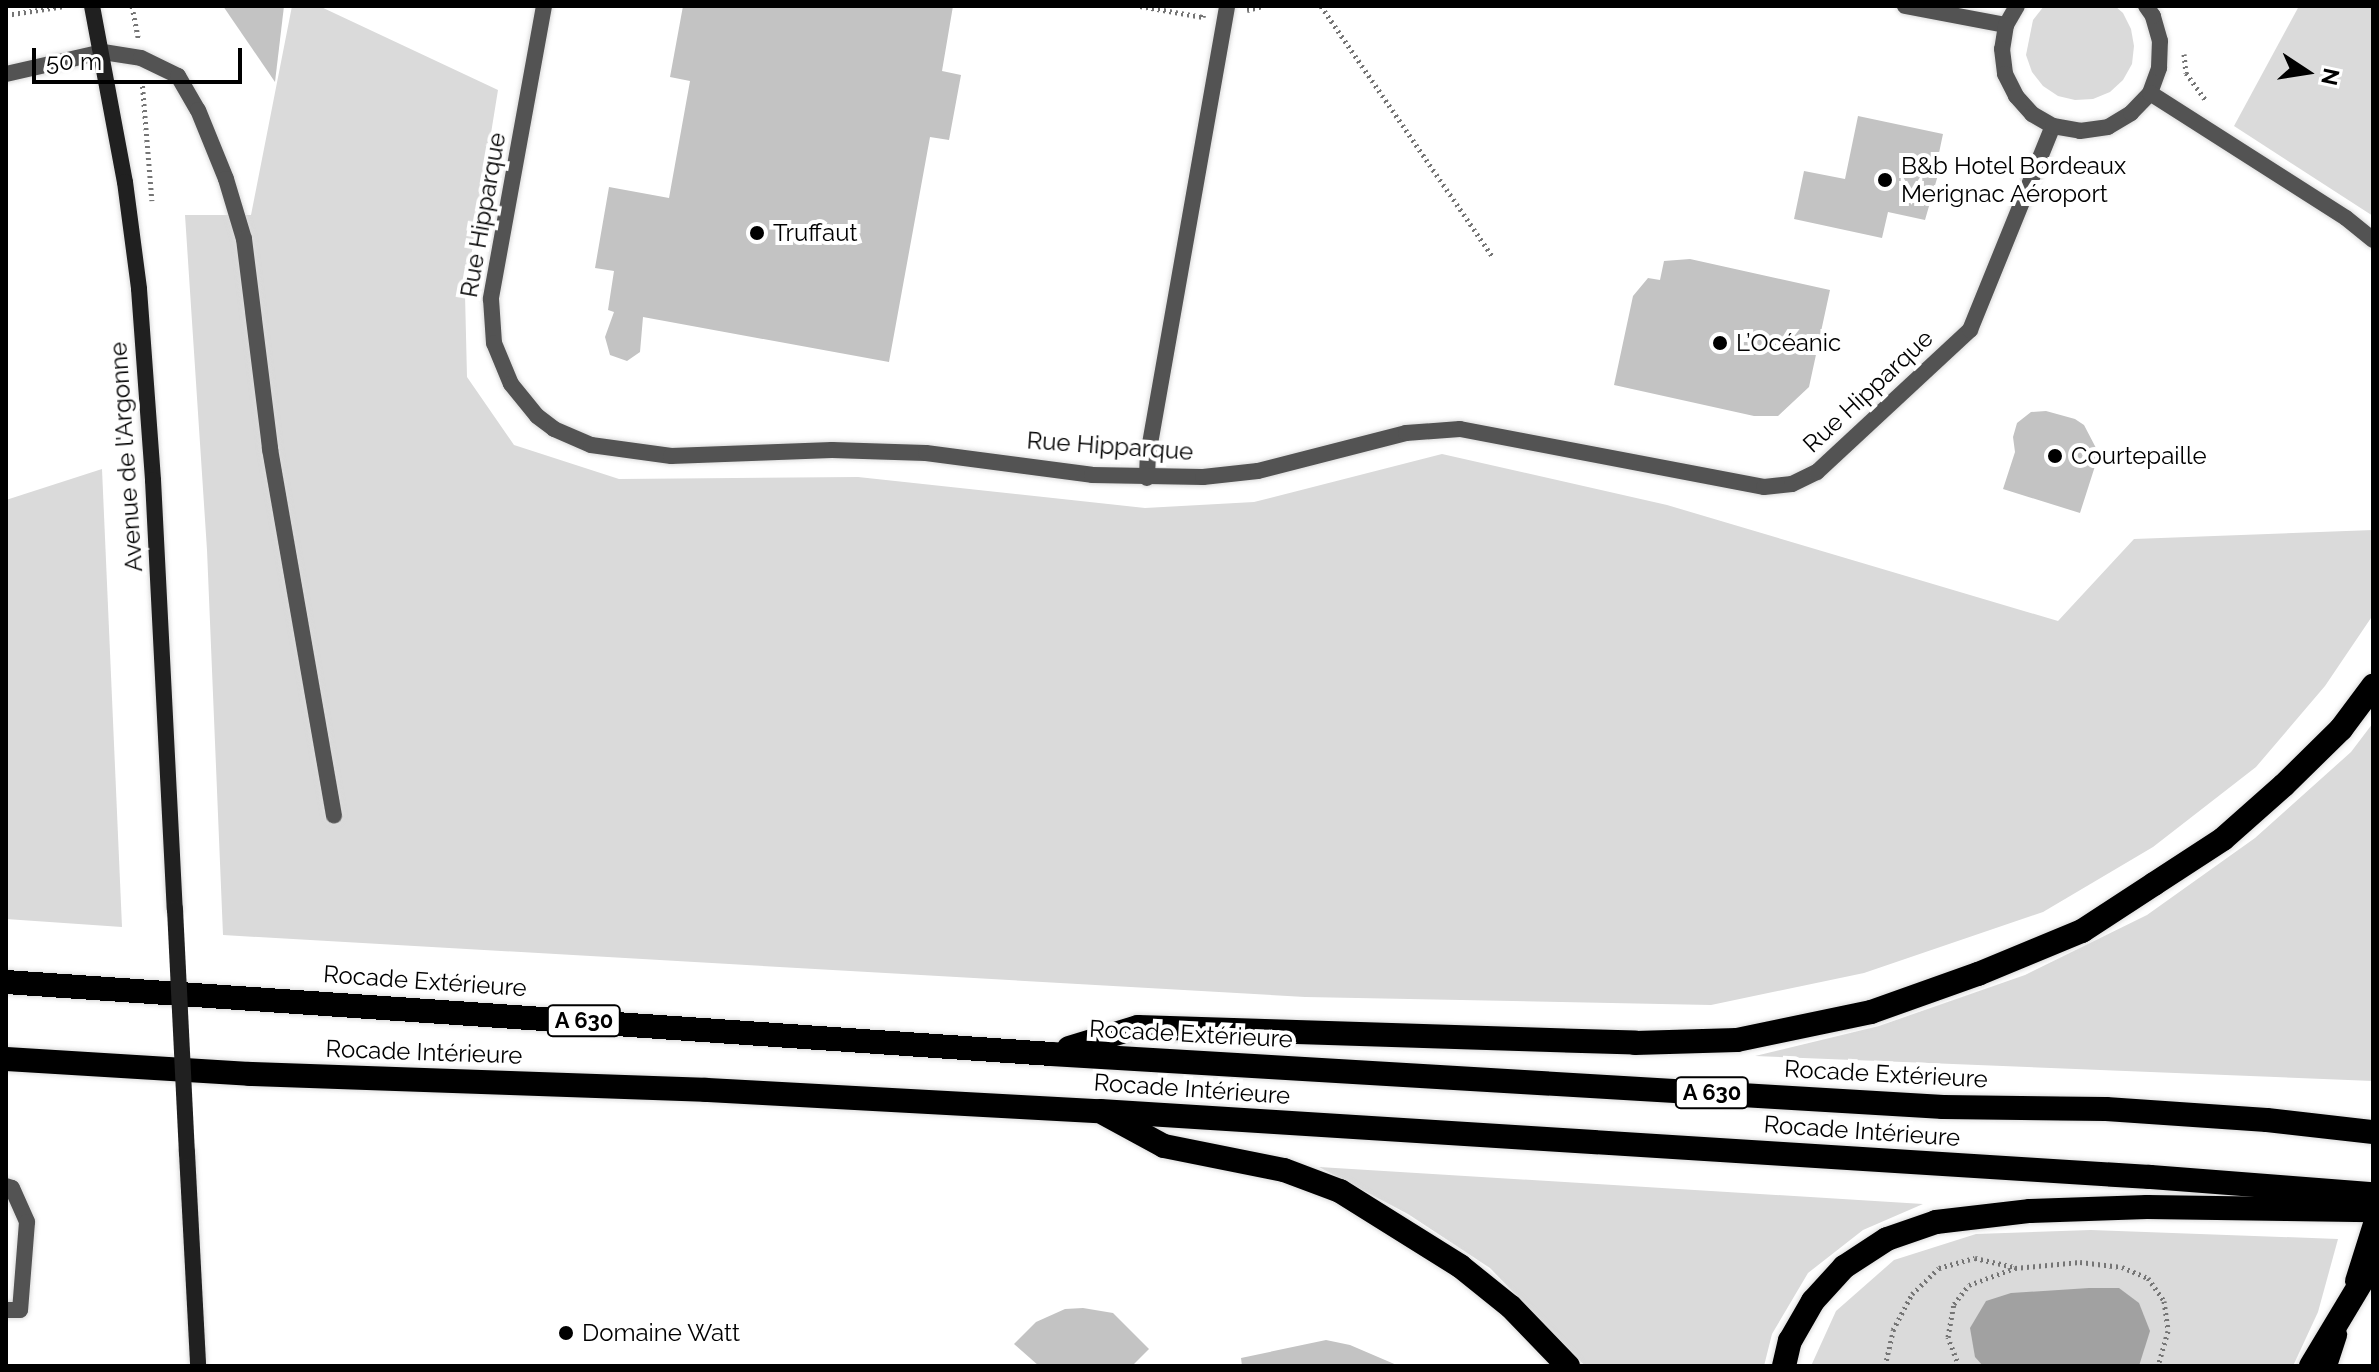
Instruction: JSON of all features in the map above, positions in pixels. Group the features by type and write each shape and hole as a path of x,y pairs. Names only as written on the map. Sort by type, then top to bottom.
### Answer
{"highway":[{"path":"1051,1054 1138,1027 1635,1043 1737,1040 1871,1012 1978,974 2082,931 2223,839 2341,729 2373,686"},
{"name":"Rocade Extérieure","path":"6,982 1051,1054 1943,1107 2106,1109 2267,1120 2373,1132"},
{"name":"Rocade Intérieure","path":"6,1059 250,1074 706,1090 1100,1111 2120,1175 2373,1194"},
{"path":"1100,1111 1164,1146 1284,1170 1340,1191 1460,1266 1511,1307 1568,1366"},
{"path":"2267,1120 2373,1122"},
{"path":"1784,1366 1790,1341 1813,1301 1844,1267 1887,1239 1936,1222 2030,1211 2132,1207 2373,1210"},
{"path":"2311,1366 2373,1263"}],"main road":[{"name":"Avenue de l'Argonne","path":"92,6 103,52 139,289 153,480 198,1366"},
{"path":"2327,1366 2373,1224"}],"street":[{"name":"Rue Hipparque","path":"544,6 491,299 491,321 501,364 511,384 537,416 554,429 591,445 671,456 832,450 926,453 1092,475 1147,478 1258,471 1406,433 1447,429 1482,432 1764,487 1805,479 1817,472 1970,330 2053,126"},
{"path":"1147,478 1148,455 1227,6"},
{"path":"1905,6 2006,25"},
{"path":"2017,6 2006,25 2002,49 2010,85 2032,114 2053,126 2080,131 2108,127 2131,113 2150,93 2159,68 2160,41 2146,6"},
{"path":"6,74 103,52 141,58 178,76 198,110 244,239 270,449 334,815"},
{"path":"2150,93 2346,218 2373,240"},
{"path":"6,1186 12,1188 27,1222 20,1310 6,1310"}],"path":[{"path":"6,15 64,6"},
{"path":"132,6 137,28"},
{"path":"1140,6 1203,17 1205,6"},
{"path":"1321,6 1493,257"},
{"path":"2183,43 2186,73 2206,101 2219,110"},
{"path":"1885,1366 1893,1330 1912,1294 1939,1268 1975,1258 2015,1268"},
{"path":"1959,1366 1948,1337 1954,1304 1969,1285 2015,1268 2080,1262 2122,1267 2148,1278 2164,1301 2168,1331 2158,1366"}],"shaded area":[{"path":"292,6 319,6 498,90 465,294 467,377 514,445 619,479 858,477 1145,508 1254,502 1442,454 1667,505 2058,621 2134,539 2373,530 2373,615 2325,686 2256,767 2153,847 2043,912 1864,973 1711,1005 1305,997 223,935 207,550 185,215 251,215"},
{"path":"2044,6 2115,6 2123,13 2131,29 2134,46 2132,64 2123,80 2110,92 2093,99 2075,100 2058,96 2043,86 2032,72 2026,55 2033,20"},
{"path":"2299,6 2373,6 2373,216 2234,126"},
{"path":"102,469 122,927 6,919 6,500"},
{"path":"2373,723 2373,1081 1755,1056 1879,1026 2025,975 2147,915 2255,838 2351,752"},
{"path":"1319,1167 1923,1204 1863,1230 1808,1273 1772,1334 1764,1366 1585,1366 1490,1268 1408,1214"},
{"path":"2091,1230 2338,1239 2318,1312 2293,1366 1811,1366 1836,1311 1894,1260 1976,1234"},
{"path":"2119,1288 2139,1303 2150,1331 2139,1366 1983,1366 1975,1357 1970,1328 1986,1301 2011,1293"}],"building":[{"path":"223,6 284,6 275,82"},
{"name":"Truffaut","path":"683,6 953,6 942,71 961,75 949,140 930,137 889,362 643,317 640,352 627,361 610,355 605,337 614,312 608,310 614,271 595,268 609,187 669,198 690,81 670,77"},
{"name":"B&b Hotel Bordeaux Merignac Aéroport","path":"1858,116 1943,134 1936,167 1940,168 1925,220 1888,212 1882,238 1794,219 1804,171 1845,179"},
{"name":"L’Océanic","path":"1690,259 1830,290 1809,387 1778,416 1754,416 1614,385 1633,296 1648,278 1660,280 1664,261"},
{"name":"Courtepaille","path":"2046,411 2075,419 2084,425 2096,448 2096,463 2080,513 2003,489 2015,452 2013,437 2017,423 2031,412"},
{"path":"1083,1308 1113,1313 1149,1349 1132,1366 1039,1366 1014,1344 1036,1322 1065,1309"},
{"path":"1326,1340 1350,1345 1399,1366 1242,1366 1241,1358"}],"place":[{"name":"B&b Hotel Bordeaux Merignac Aéroport","path":"1885,180"},
{"name":"Truffaut","path":"757,233"},
{"name":"L’Océanic","path":"1720,343"},
{"name":"Courtepaille","path":"2055,456"},
{"name":"Domaine Watt","path":"566,1333"}]}
